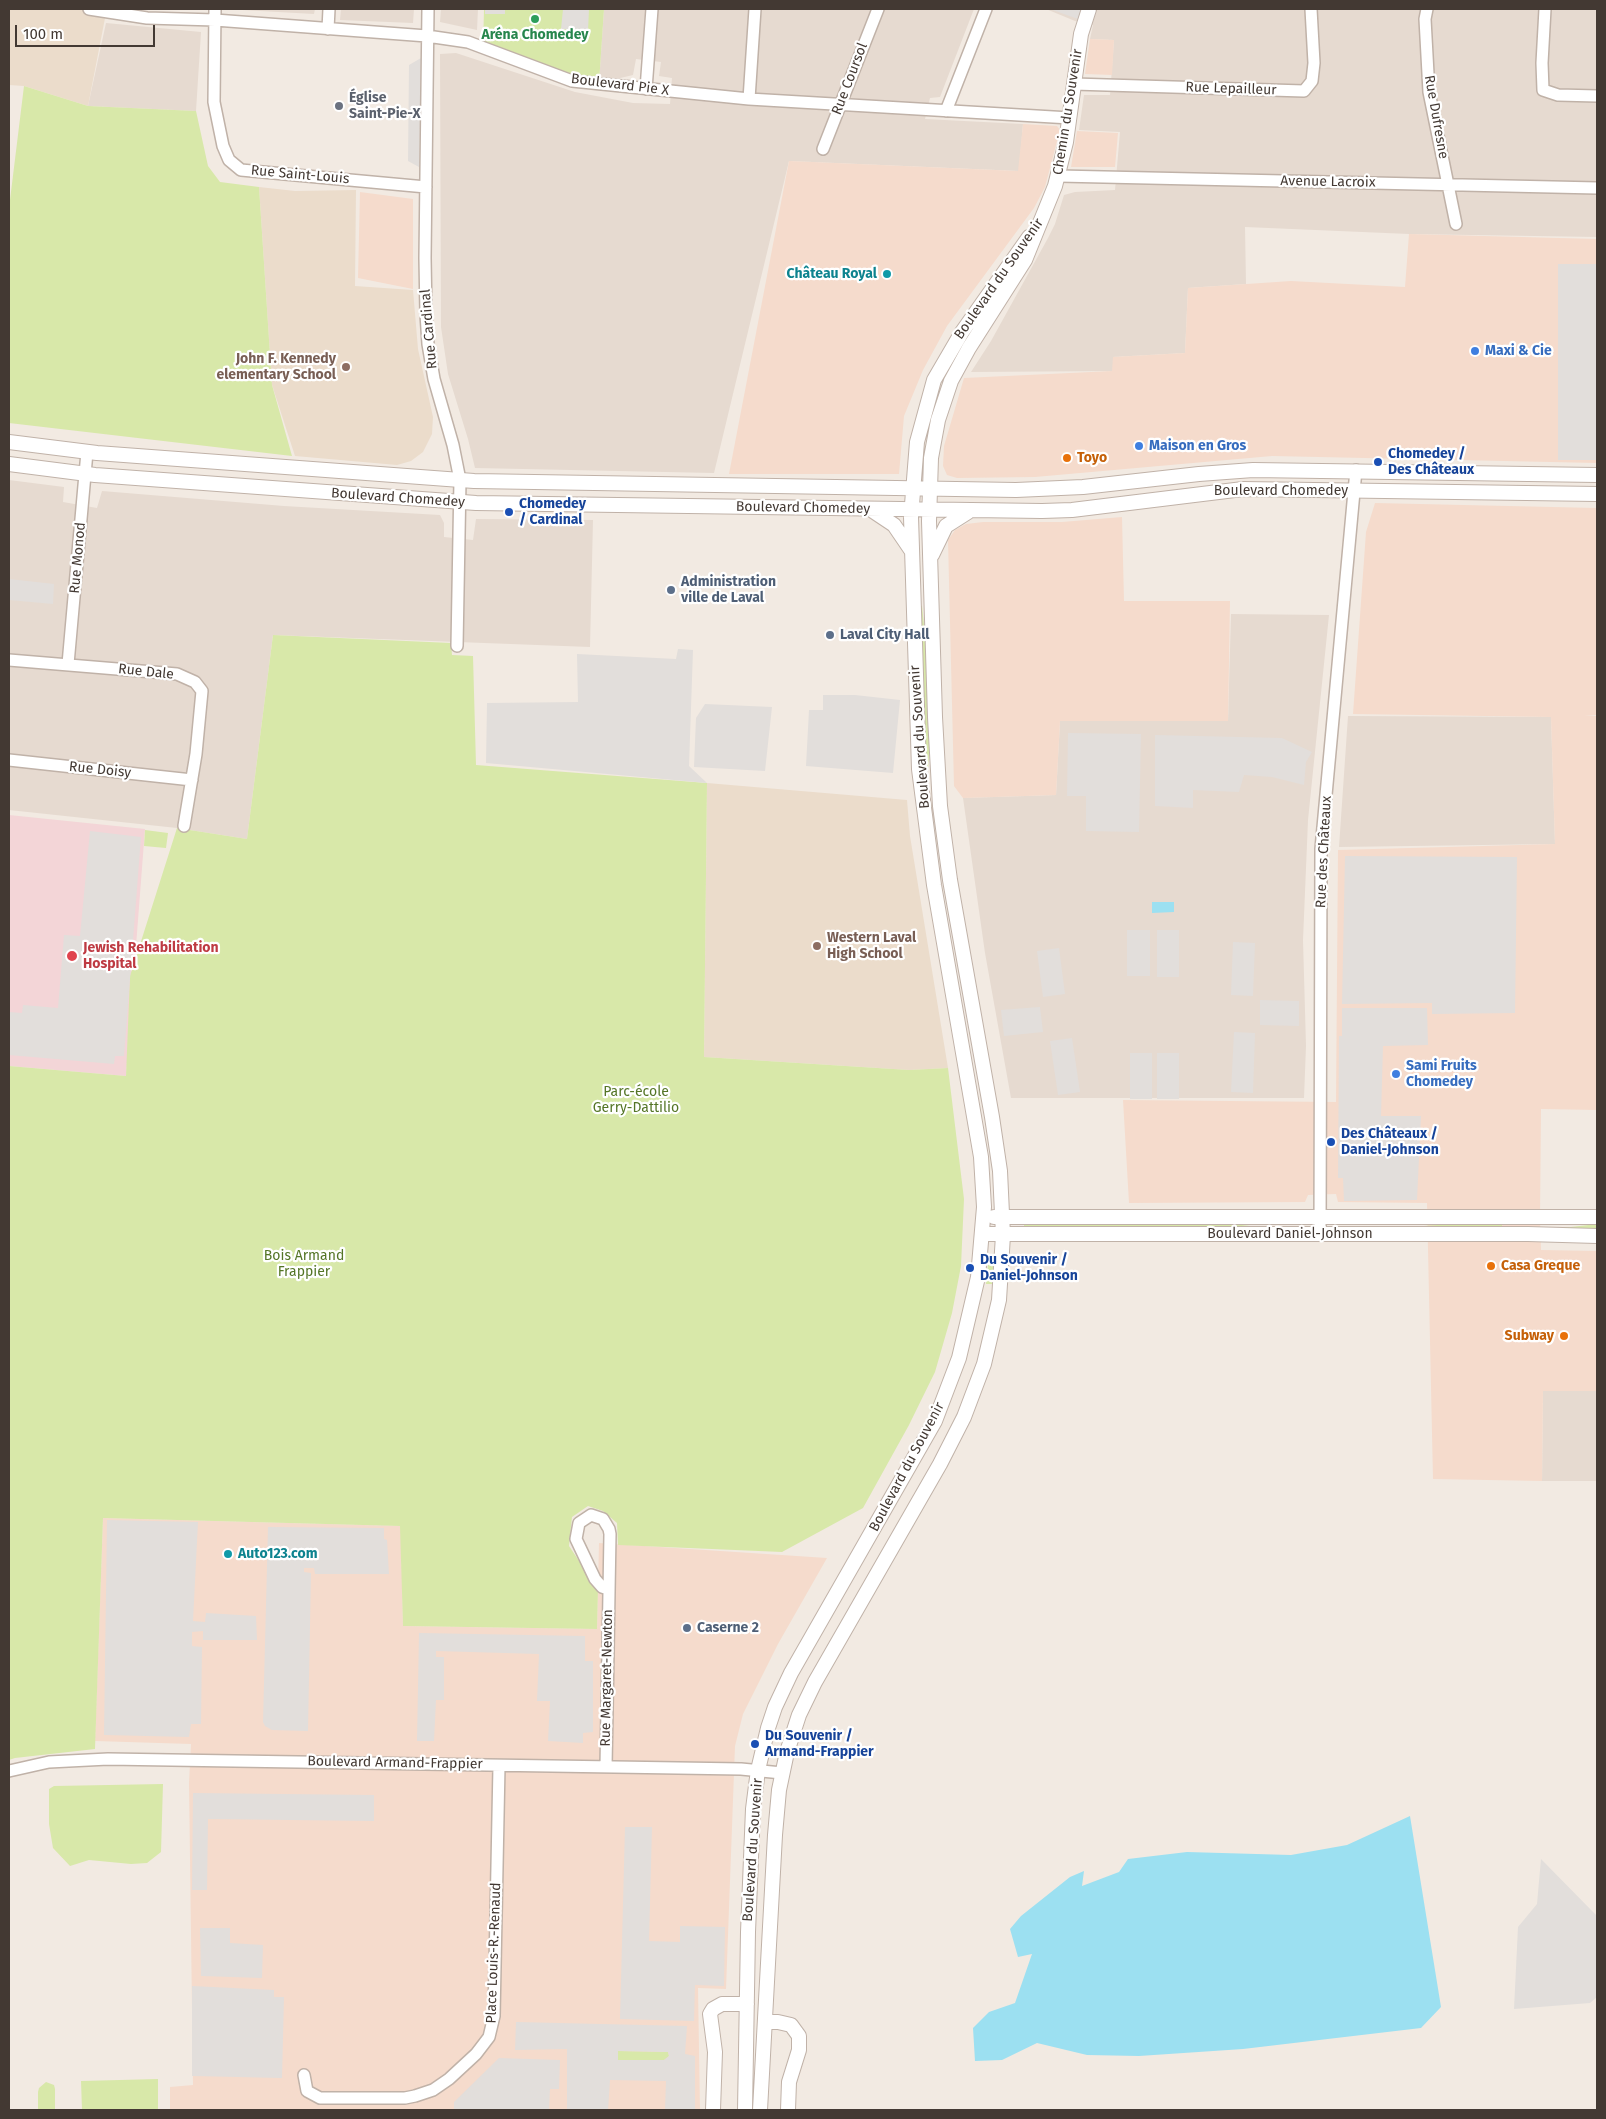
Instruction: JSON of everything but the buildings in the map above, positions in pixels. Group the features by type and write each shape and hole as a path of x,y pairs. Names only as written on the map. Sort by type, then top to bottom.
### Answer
{"street":[{"name":"Boulevard Pie X","path":"89,9 147,18 215,15 328,29 427,36 468,42 572,81 748,99 1070,118"},
{"path":"328,9 328,29"},
{"name":"Rue Cardinal","path":"428,9 425,275 428,344 434,379 455,452 460,480 457,646"},
{"path":"646,89 652,9"},
{"path":"748,99 755,9"},
{"name":"Rue Coursol","path":"823,149 878,9"},
{"path":"946,111 986,9"},
{"name":"Chemin du Souvenir","path":"1044,214 1059,176 1070,118 1081,34 1090,9"},
{"name":"Rue Lepailleur","path":"1074,84 1304,91 1312,81 1314,63 1311,9"},
{"name":"Rue Dufresne","path":"1427,9 1425,20 1429,92 1456,224"},
{"path":"1545,9 1542,63 1543,90 1558,95 1597,96"},
{"name":"Rue Saint-Louis","path":"215,15 214,102 223,146 229,160 241,170 426,187"},
{"name":"Avenue Lacroix","path":"1059,176 1597,188"},
{"name":"Boulevard du Souvenir","path":"745,2110 753,1818 758,1770 772,1717 791,1673 909,1468 946,1395 970,1318 978,1276 984,1218 978,1136 932,878 919,769 912,553 914,461 921,422 931,389 941,366 962,332 1044,214"},
{"name":"Boulevard du Souvenir","path":"760,2110 773,1863 782,1773 799,1715 814,1682 940,1464 970,1402 984,1364 997,1311 1001,1285 1003,1217 994,1131 950,880 941,812 935,717 929,510 933,440 948,390 969,348 1025,260 1044,214"},
{"name":"Boulevard Chomedey","path":"9,442 87,452 460,480 930,490 1068,488 1238,470 1356,470 1597,475"},
{"name":"Rue Monod","path":"68,664 87,452"},
{"name":"Boulevard Chomedey","path":"9,464 85,474 460,503 970,511 1065,510 1234,489 1597,494"},
{"name":"Rue des Châteaux","path":"1320,1235 1321,849 1356,470"},
{"path":"871,510 894,525 912,553"},
{"path":"930,560 946,526 970,511"},
{"name":"Rue Dale","path":"9,660 177,674 195,682 202,691 192,780 184,826"},
{"name":"Rue Doisy","path":"9,760 192,780"},
{"name":"Boulevard Daniel-Johnson","path":"984,1218 1597,1217"},
{"name":"Boulevard Daniel-Johnson","path":"983,1234 1528,1234 1597,1236"},
{"name":"Rue Margaret-Newton","path":"606,1767 609,1529 604,1519 591,1515 579,1523 576,1539 598,1584 608,1589"},
{"name":"Boulevard Armand-Frappier","path":"9,1771 50,1762 108,1759 285,1760 758,1770 782,1773"},
{"name":"Place Louis-R.-Renaud","path":"304,2075 307,2091 320,2098 404,2098 415,2096 433,2090 449,2079 476,2054 489,2037 494,2011 499,1766"},
{"path":"713,2110 715,2052 710,2014 713,2009 722,2004 747,2004"},
{"path":"765,2022 791,2025 799,2036 798,2050 789,2082 788,2110"}],"shaded area":[{"path":"9,9 89,9 106,13 88,106 24,86 9,85"},
{"path":"224,9 315,9 314,14"},
{"path":"341,9 414,9 413,23 340,20"},
{"path":"441,9 478,9 477,30 440,22"},
{"path":"485,9 505,9 505,14 485,14"},
{"path":"563,9 589,9 588,31 561,29"},
{"path":"604,9 974,9 940,97 930,98 925,119 1023,124 1019,171 789,161 714,473 475,468 448,374 441,327 440,54 456,53 575,92 633,103 670,104 672,78 659,76 661,62 636,59 633,75 599,83"},
{"path":"1046,9 1597,9 1597,237 1409,234 1245,227 1246,284 1188,288 1185,353 1113,357 1113,371 971,372 991,341 1048,238 1055,224 1064,195 1075,192 1115,190 1120,132 1079,130 1084,95 1110,95 1114,40 1090,39 1093,25 1075,21"},
{"path":"1050,9 1082,9 1078,19"},
{"path":"106,23 201,32 196,111 88,106"},
{"path":"1090,39 1114,40 1112,75 1085,74"},
{"path":"421,58 419,167 408,161 409,65"},
{"path":"1023,124 1057,126 1060,130 1045,187 1034,208 947,326 923,370 904,416 899,474 729,474 789,161 1018,171"},
{"path":"1077,131 1118,133 1115,167 1071,167"},
{"name":"John F. Kennedy elementary School","path":"259,187 295,191 356,190 355,286 413,290 418,349 433,417 432,434 423,452 411,461 397,465 295,456 272,385"},
{"path":"360,192 413,199 413,289 358,278"},
{"path":"1409,234 1597,239 1597,463 1272,456 1035,477 957,478 947,475 943,466 944,446 964,378 1112,371 1113,357 1185,353 1188,288 1291,281 1405,287"},
{"path":"1558,264 1597,264 1597,460 1558,460"},
{"path":"9,480 64,487 63,502 97,508 102,491 284,506 440,515 444,523 444,537 473,540 476,519 593,520 590,647 273,635 247,839 177,828 9,810"},
{"path":"1375,503 1597,508 1597,715 1585,716 1597,716 1597,1110 1541,1109 1540,1218 1541,1250 1597,1251 1597,1391 1543,1391 1542,1481 1433,1479 1427,1203 1338,1202 1336,1194 1308,1195 1305,1202 1129,1203 1123,1100 1336,1102 1338,850 1555,844 1551,717 1353,714 1366,532"},
{"path":"1122,517 1124,601 1230,601 1228,721 1060,721 1056,795 963,798 954,786 948,540 955,530 966,524 983,522 1062,522"},
{"path":"9,579 54,584 53,604 9,600"},
{"path":"1231,614 1329,615 1308,820 1303,940 1306,1046 1304,1098 1011,1098 985,953 963,798 1056,795 1060,721 1228,721"},
{"path":"678,649 693,650 689,766 707,783 486,763 487,703 578,702 577,654 676,659"},
{"path":"823,695 855,695 900,700 893,773 806,766 809,710 823,710"},
{"path":"705,704 772,707 765,771 694,767 696,718"},
{"path":"1348,716 1551,717 1555,844 1339,847"},
{"path":"1068,733 1141,734 1139,832 1086,831 1086,796 1067,796"},
{"path":"1155,735 1282,738 1312,752 1306,762 1304,785 1272,777 1244,775 1239,792 1193,790 1193,808 1155,806"},
{"name":"Western Laval High School","path":"707,783 907,800 910,836 948,1068 909,1070 704,1057"},
{"name":"Jewish Rehabilitation Hospital","path":"9,815 145,829 126,1076 9,1066"},
{"path":"90,831 141,837 124,1056 115,1056 114,1064 9,1055 9,1012 22,1013 23,1005 58,1008 64,935 80,936"},
{"path":"1345,856 1517,857 1515,1013 1432,1014 1432,1003 1342,1004"},
{"path":"1127,930 1150,930 1150,976 1127,976"},
{"path":"1157,930 1179,930 1179,977 1157,977"},
{"path":"1233,942 1255,943 1253,996 1231,995"},
{"path":"1059,948 1065,994 1043,997 1037,951"},
{"path":"1260,1000 1299,1001 1299,1026 1260,1025"},
{"path":"1040,1007 1043,1032 1004,1036 1001,1010"},
{"path":"1342,1008 1427,1008 1428,1045 1383,1046 1381,1116 1421,1116 1417,1200 1344,1201 1343,1178 1338,1178 1339,1036 1342,1036"},
{"path":"1234,1032 1255,1033 1253,1093 1231,1092"},
{"path":"1072,1038 1080,1092 1058,1095 1050,1041"},
{"path":"1130,1053 1152,1053 1152,1099 1130,1099"},
{"path":"1157,1053 1179,1053 1179,1099 1157,1099"},
{"path":"1543,1391 1597,1391 1597,1481 1542,1481"},
{"path":"103,1518 401,1526 403,1626 597,1629 599,1543 827,1558 778,1644 743,1714 735,1746 726,1989 698,1988 700,2110 170,2110 170,2087 193,2085 189,1783 191,1744 95,1741"},
{"path":"107,1520 198,1522 193,1621 205,1622 206,1613 256,1616 257,1640 203,1640 203,1631 192,1632 192,1646 202,1647 201,1724 191,1724 189,1737 104,1735"},
{"path":"268,1527 384,1528 384,1539 387,1540 389,1574 315,1574 314,1568 304,1568 304,1572 311,1573 308,1731 272,1730 265,1726 263,1722"},
{"path":"419,1633 585,1636 585,1661 593,1661 593,1732 583,1733 583,1743 548,1741 550,1701 537,1701 539,1654 436,1651 436,1657 444,1657 444,1700 436,1700 434,1741 417,1741"},
{"path":"193,1793 374,1795 374,1821 208,1819 207,1890 192,1890"},
{"path":"625,1827 652,1827 649,1941 680,1942 680,1926 725,1927 724,1986 695,1985 694,2021 620,2019"},
{"path":"1541,1859 1597,1916 1597,1997 1590,2003 1514,2009 1518,1927 1537,1904"},
{"path":"200,1928 230,1928 230,1943 263,1945 262,1978 201,1976"},
{"path":"192,1986 274,1990 274,1997 284,1997 282,2078 192,2076"},
{"path":"516,2022 687,2026 685,2054 695,2056 695,2110 665,2110 666,2081 610,2080 608,2110 567,2110 567,2049 515,2050","holes":["618,2051 668,2052 669,2056 664,2060 618,2060"]},
{"path":"499,2058 560,2060 559,2089 550,2089 549,2110 454,2110 454,2102"}],"green space":[{"path":"484,9 604,9 599,83 483,48"},
{"path":"24,86 88,106 196,111 208,166 220,182 259,187 272,385 292,456 9,423 9,208"},
{"path":"921,606 928,663 930,739 928,769 926,769"},
{"name":"Bois Armand Frappier","path":"273,635 451,643 452,655 473,656 476,765 707,783 704,1057 909,1070 948,1068 964,1199 961,1266 952,1313 935,1372 909,1425 863,1508 782,1552 618,1545 617,1523 603,1511 588,1506 572,1517 569,1546 598,1589 597,1629 403,1626 400,1526 103,1518 95,1749 9,1760 9,1066 126,1076 130,976 177,828 247,839"},
{"path":"145,830 168,833 166,848 144,846"},
{"path":"1502,1222 1502,1229 1410,1227"},
{"path":"1024,1223 1259,1224 1215,1229 1024,1229"},
{"path":"1597,1224 1597,1228 1537,1229 1537,1227 1571,1227"},
{"path":"989,1254 995,1254 993,1284 986,1284"},
{"path":"163,1784 161,1852 147,1863 131,1864 89,1860 70,1866 53,1848 49,1824 49,1789 54,1786"},
{"path":"618,2051 668,2052 669,2056 664,2060 618,2060"},
{"path":"158,2079 158,2110 82,2110 81,2081"},
{"path":"46,2082 54,2085 55,2110 38,2110 39,2088"}],"water":[{"path":"1152,902 1174,902 1174,912 1152,913"},
{"path":"1410,1816 1441,2007 1421,2028 1243,2049 1139,2056 1087,2055 1037,2043 1002,2060 975,2061 973,2028 989,2012 1015,2003 1032,1954 1018,1957 1010,1929 1021,1916 1070,1877 1084,1871 1082,1886 1119,1872 1128,1859 1187,1852 1291,1855 1347,1845"}],"place":[{"name":"Aréna Chomedey","path":"535,19"},
{"name":"Église Saint-Pie-X","path":"339,106"},
{"name":"Château Royal","path":"887,274"},
{"name":"Maxi & Cie","path":"1475,351"},
{"name":"John F. Kennedy elementary School","path":"346,367"},
{"name":"Maison en Gros","path":"1139,446"},
{"name":"Toyo","path":"1067,458"},
{"name":"Chomedey / Des Châteaux","path":"1378,462"},
{"name":"Chomedey / Cardinal","path":"509,512"},
{"name":"Administration ville de Laval","path":"671,590"},
{"name":"Laval City Hall","path":"830,635"},
{"name":"Western Laval High School","path":"817,946"},
{"name":"Jewish Rehabilitation Hospital","path":"72,956"},
{"name":"Sami Fruits Chomedey","path":"1396,1074"},
{"name":"Des Châteaux / Daniel-Johnson","path":"1331,1142"},
{"name":"Casa Greque","path":"1491,1266"},
{"name":"Du Souvenir / Daniel-Johnson","path":"970,1268"},
{"name":"Subway","path":"1564,1336"},
{"name":"Auto123.com","path":"228,1554"},
{"name":"Caserne 2","path":"687,1628"},
{"name":"Du Souvenir / Armand-Frappier","path":"755,1744"}],"park label":[{"name":"Parc-école Gerry-Dattilio","path":"636,1100"}]}
